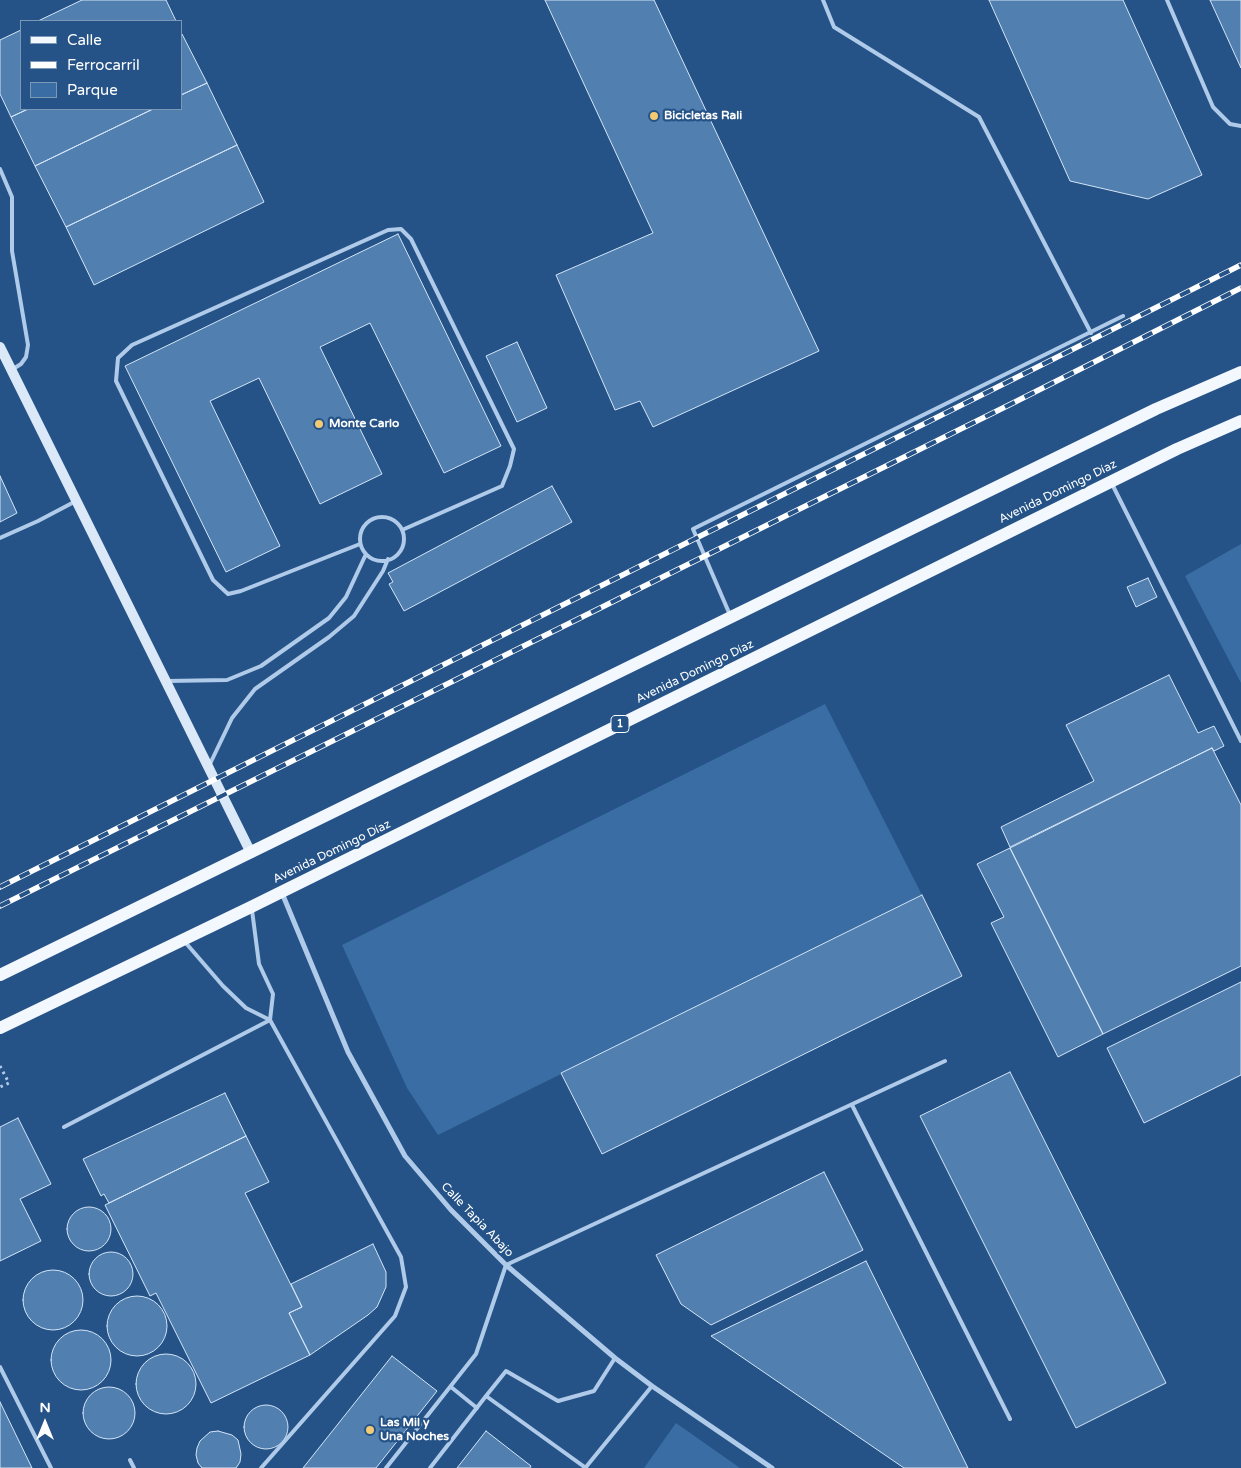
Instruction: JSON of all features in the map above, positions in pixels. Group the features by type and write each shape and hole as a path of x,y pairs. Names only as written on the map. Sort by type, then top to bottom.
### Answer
{"main road":[{"path":"0,975 1156,409 1241,372"},
{"name":"Avenida Domingo Díaz","path":"0,1028 281,893 1177,449 1241,421"}],"street":[{"path":"0,347 251,853"},
{"name":"Calle Tapia Abajo","path":"281,893 348,1052 405,1156 451,1210 506,1265 614,1358 772,1468"}],"lane":[{"path":"823,0 834,26 979,117 1091,333"},
{"path":"1167,0 1213,107 1230,124 1241,126"},
{"path":"0,169 12,197 12,251 28,345 26,357 21,364 11,369"},
{"path":"360,544 241,592 228,594 213,580 116,381 118,358 132,346 388,230 402,229 411,239 514,449 502,486 402,530"},
{"path":"731,618 693,529 1124,316"},
{"path":"1110,482 1241,741"},
{"path":"0,538 76,501"},
{"path":"385,517 398,524 402,530 404,537 400,551 388,559 376,560 366,554 360,544 362,530 365,524 371,520 385,517"},
{"path":"167,681 227,680 261,666 330,618 346,597 366,554"},
{"path":"208,768 232,718 255,689 329,637 354,616 374,587 388,559"},
{"path":"251,907 259,964 272,994 270,1020 401,1257 406,1287 395,1316 261,1468"},
{"path":"183,940 223,986 246,1008 270,1020"},
{"path":"64,1127 270,1020"},
{"path":"386,1468 476,1354 506,1265 945,1061"},
{"path":"852,1105 1010,1419"},
{"path":"430,1468 506,1371 558,1401 594,1391 614,1358"},
{"path":"0,1368 51,1468"},
{"path":"486,1396 586,1468 652,1386"},
{"path":"451,1387 477,1408"},
{"path":"130,1460 134,1468"}],"path":[{"path":"0,1066 9,1083 0,1087"}],"green space":[{"path":"1241,544 1241,683 1185,576"},
{"path":"825,704 922,895 438,1135 407,1088 342,945"},
{"path":"676,1423 740,1468 644,1468"}],"building":[{"path":"82,0 166,0 176,20 40,20"},
{"name":"Bicicletas Rali","path":"545,0 654,0 819,351 653,427 640,401 615,410 556,275 653,233"},
{"path":"989,0 1123,0 1202,175 1148,199 1070,181"},
{"path":"1210,0 1241,0 1241,68"},
{"path":"20,30 20,110 26,110 11,117 0,94 0,40"},
{"path":"182,34 207,83 182,95"},
{"path":"207,83 237,145 66,227 35,166 151,110 182,110 182,95"},
{"path":"26,110 151,110 35,166 11,117"},
{"path":"237,145 264,202 94,285 66,227"},
{"name":"Monte Carlo","path":"398,234 501,446 444,473 370,323 320,347 382,474 320,504 259,378 210,401 280,546 226,572 125,366"},
{"path":"517,342 547,408 517,422 486,356"},
{"path":"0,476 17,513 0,522"},
{"path":"552,486 572,522 404,611 389,584 393,582 388,573"},
{"path":"1148,578 1157,597 1136,607 1127,587"},
{"path":"1169,675 1198,733 1214,726 1224,746 1214,751 1212,748 1010,847 1001,827 1094,781 1066,725"},
{"path":"1212,748 1241,805 1241,966 1103,1034 1010,848"},
{"path":"1010,848 1103,1034 1058,1057 991,923 1004,917 977,864"},
{"path":"922,895 962,976 602,1154 561,1073"},
{"path":"1241,982 1241,1075 1144,1123 1107,1048"},
{"path":"1010,1072 1166,1383 1076,1428 920,1116"},
{"path":"225,1093 246,1136 109,1203 104,1194 101,1196 83,1159"},
{"path":"18,1118 51,1184 20,1199 41,1241 0,1261 0,1127"},
{"path":"246,1136 269,1182 245,1193 302,1307 289,1313 310,1355 211,1403 156,1293 150,1296 105,1205"},
{"path":"824,1172 863,1250 711,1325 681,1304 656,1255"},
{"path":"85,1207 93,1207 105,1213 111,1229 105,1245 93,1251 85,1251 73,1245 67,1233 67,1225 73,1213"},
{"path":"373,1244 386,1272 386,1287 377,1307 310,1355 289,1313 302,1307 291,1284"},
{"path":"107,1252 115,1252 127,1258 133,1274 127,1290 115,1296 107,1296 95,1290 89,1278 89,1270 95,1258"},
{"path":"866,1261 968,1468 904,1468 711,1336"},
{"path":"53,1270 70,1275 78,1283 83,1300 78,1317 70,1325 53,1330 36,1325 28,1317 23,1300 28,1283 36,1275"},
{"path":"137,1296 154,1301 162,1309 167,1326 162,1343 154,1351 137,1356 120,1351 112,1343 107,1326 112,1309 120,1301"},
{"path":"81,1330 98,1335 106,1343 111,1360 106,1377 98,1385 81,1390 64,1385 56,1377 51,1360 56,1343 64,1335"},
{"path":"166,1354 183,1359 191,1367 196,1384 191,1401 183,1409 166,1414 149,1409 141,1401 136,1384 141,1367 149,1359"},
{"name":"Las Mil y Una Noches","path":"392,1356 437,1391 376,1468 303,1468"},
{"path":"109,1387 123,1391 131,1399 135,1413 131,1427 123,1435 109,1439 95,1435 87,1427 83,1413 87,1399 95,1391"},
{"path":"0,1402 32,1468 0,1468"},
{"path":"270,1405 282,1411 287,1418 287,1436 282,1443 275,1448 262,1449 254,1446 247,1439 244,1423 247,1415 254,1408"},
{"path":"218,1431 232,1435 238,1440 241,1454 240,1462 236,1468 202,1468 198,1463 196,1455 200,1441 210,1432"},
{"name":"Las Mil y Una Noches","path":"486,1431 531,1466 530,1468 457,1468"}],"railway":[{"path":"0,887 1241,265"},
{"path":"0,906 1241,288"}],"place":[{"name":"Bicicletas Rali","path":"654,116"},
{"name":"Monte Carlo","path":"319,424"},
{"name":"Las Mil y Una Noches","path":"370,1430"}]}
